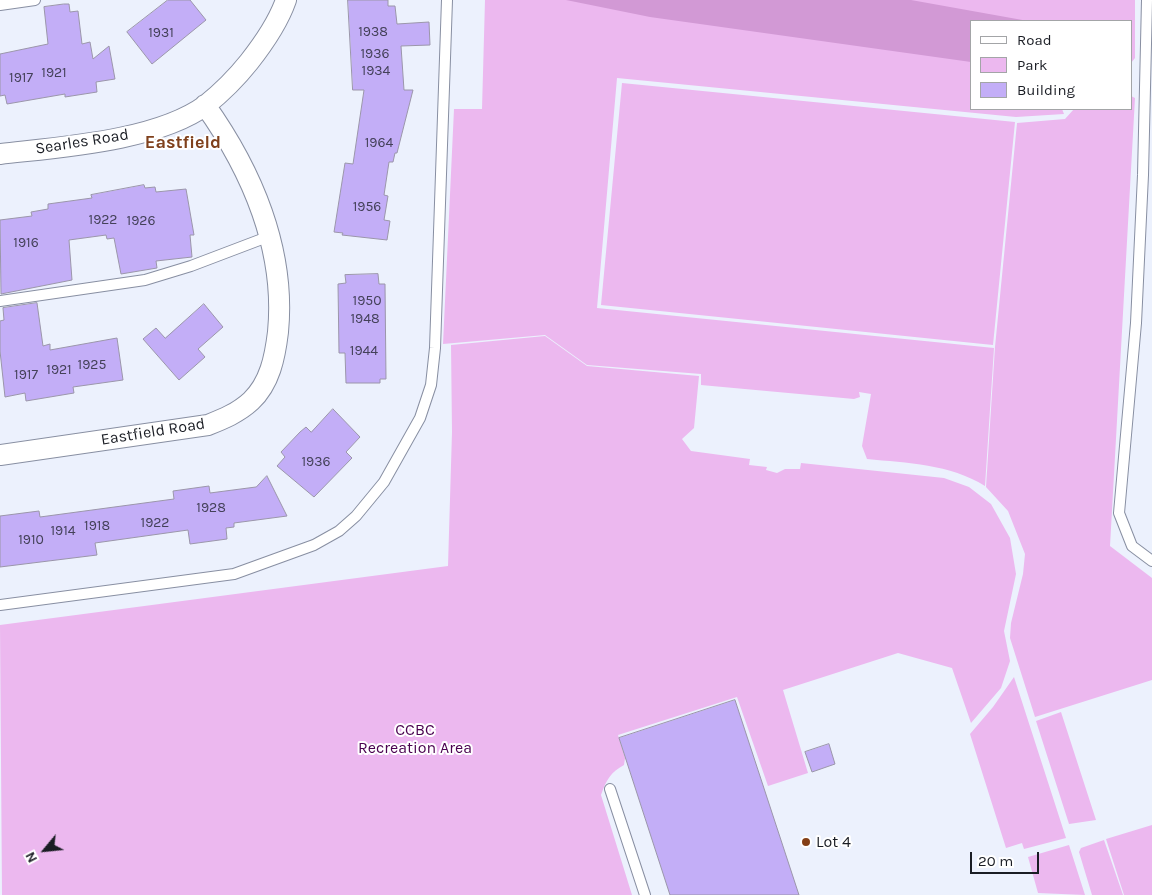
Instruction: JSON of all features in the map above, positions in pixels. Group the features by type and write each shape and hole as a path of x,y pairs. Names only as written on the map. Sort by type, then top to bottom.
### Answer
{"street":[{"name":"Searles Road","path":"0,154 129,135 156,128 206,105 241,71 270,35 286,0"},
{"name":"Eastfield Road","path":"0,455 208,424 231,416 251,401 265,382 275,357 279,319 278,284 270,236 254,190 239,158 206,105"}],"lane":[{"path":"0,5 35,0"},
{"path":"0,605 234,574 314,545 339,531 356,516 384,482 420,418 431,385 435,348 447,0"},
{"path":"1147,0 1143,175 1136,323 1119,513 1132,546 1152,561"},
{"path":"0,301 145,280 191,266 270,236"},
{"path":"610,789 645,895"}],"green space":[{"path":"485,0 1135,0 1135,58 1132,62 1132,20 970,20 970,110 1062,110 1064,114 1016,117 617,78 597,308 994,348 985,486 972,479 943,469 867,459 862,446 871,394 859,392 860,397 854,399 701,385 701,374 587,365 545,335 443,344 454,109 482,109"},
{"path":"622,83 1015,122 993,345 601,305"},
{"path":"1132,96 1135,98 1110,546 1152,578 1152,680 1035,717 1010,638 1011,623 1023,574 1025,554 1008,511 986,487 995,347 1017,123 1065,119 1073,110 1132,110"},
{"name":"CCBC Recreation Area","path":"545,336 587,366 699,376 694,428 682,439 691,451 750,459 749,465 767,467 766,470 777,473 785,469 800,469 801,463 944,478 969,487 991,504 1010,538 1016,574 1004,631 1010,661 1001,688 971,723 952,668 898,653 783,690 808,773 768,786 737,697 618,735 625,758 624,765 610,777 601,795 632,895 2,895 0,625 448,566 452,432 451,345"},
{"path":"1014,677 1066,838 1024,849 1022,843 1006,848 970,734 993,707"},
{"path":"1061,712 1096,820 1069,824 1036,721"},
{"path":"1152,825 1152,895 1124,895 1106,839"},
{"path":"1104,840 1123,895 1092,895 1079,852 1081,848"},
{"path":"1069,845 1085,895 1038,893 1028,857"}],"shaded area":[{"path":"566,0 911,0 1022,20 970,20 970,62 650,17"}],"building":[{"path":"168,0 190,0 206,20 152,64 127,32"},
{"path":"348,0 388,0 388,6 395,6 397,24 429,22 430,45 401,46 404,90 413,90 397,153 395,153 393,162 389,162 384,195 388,196 384,220 390,221 387,240 342,235 343,233 334,232 345,163 353,164 364,90 353,90"},
{"path":"69,4 70,12 78,11 82,44 90,42 93,59 109,46 115,79 96,82 97,92 65,97 65,94 7,104 5,95 0,96 0,54 48,44 44,7"},
{"path":"144,185 145,188 155,187 156,192 186,189 194,235 190,235 192,257 156,261 157,268 121,274 114,238 107,239 106,235 69,240 72,280 1,294 0,220 32,216 31,212 48,209 48,204 92,198 91,195"},
{"path":"378,274 379,284 385,284 386,379 380,379 380,383 346,383 345,353 339,353 338,284 346,283 345,275"},
{"path":"37,303 43,346 50,344 50,350 117,338 123,380 73,387 74,393 26,401 25,393 5,397 0,351 0,321 4,320 3,308"},
{"path":"204,304 223,327 198,349 205,357 179,380 143,339 156,328 165,338"},
{"path":"333,409 360,437 346,452 352,458 314,497 277,466 285,457 281,452 300,432 306,427 311,432"},
{"path":"267,476 287,516 234,523 234,527 226,528 227,539 190,544 188,530 95,543 97,555 0,567 0,516 39,511 40,517 174,499 173,491 209,486 210,493 256,487"},
{"path":"735,700 799,895 670,895 619,738"},
{"path":"829,744 835,764 812,772 805,752"}],"place":[{"name":"Lot 4","path":"806,842"}],"district":[{"name":"Eastfield","path":"183,143"}]}
